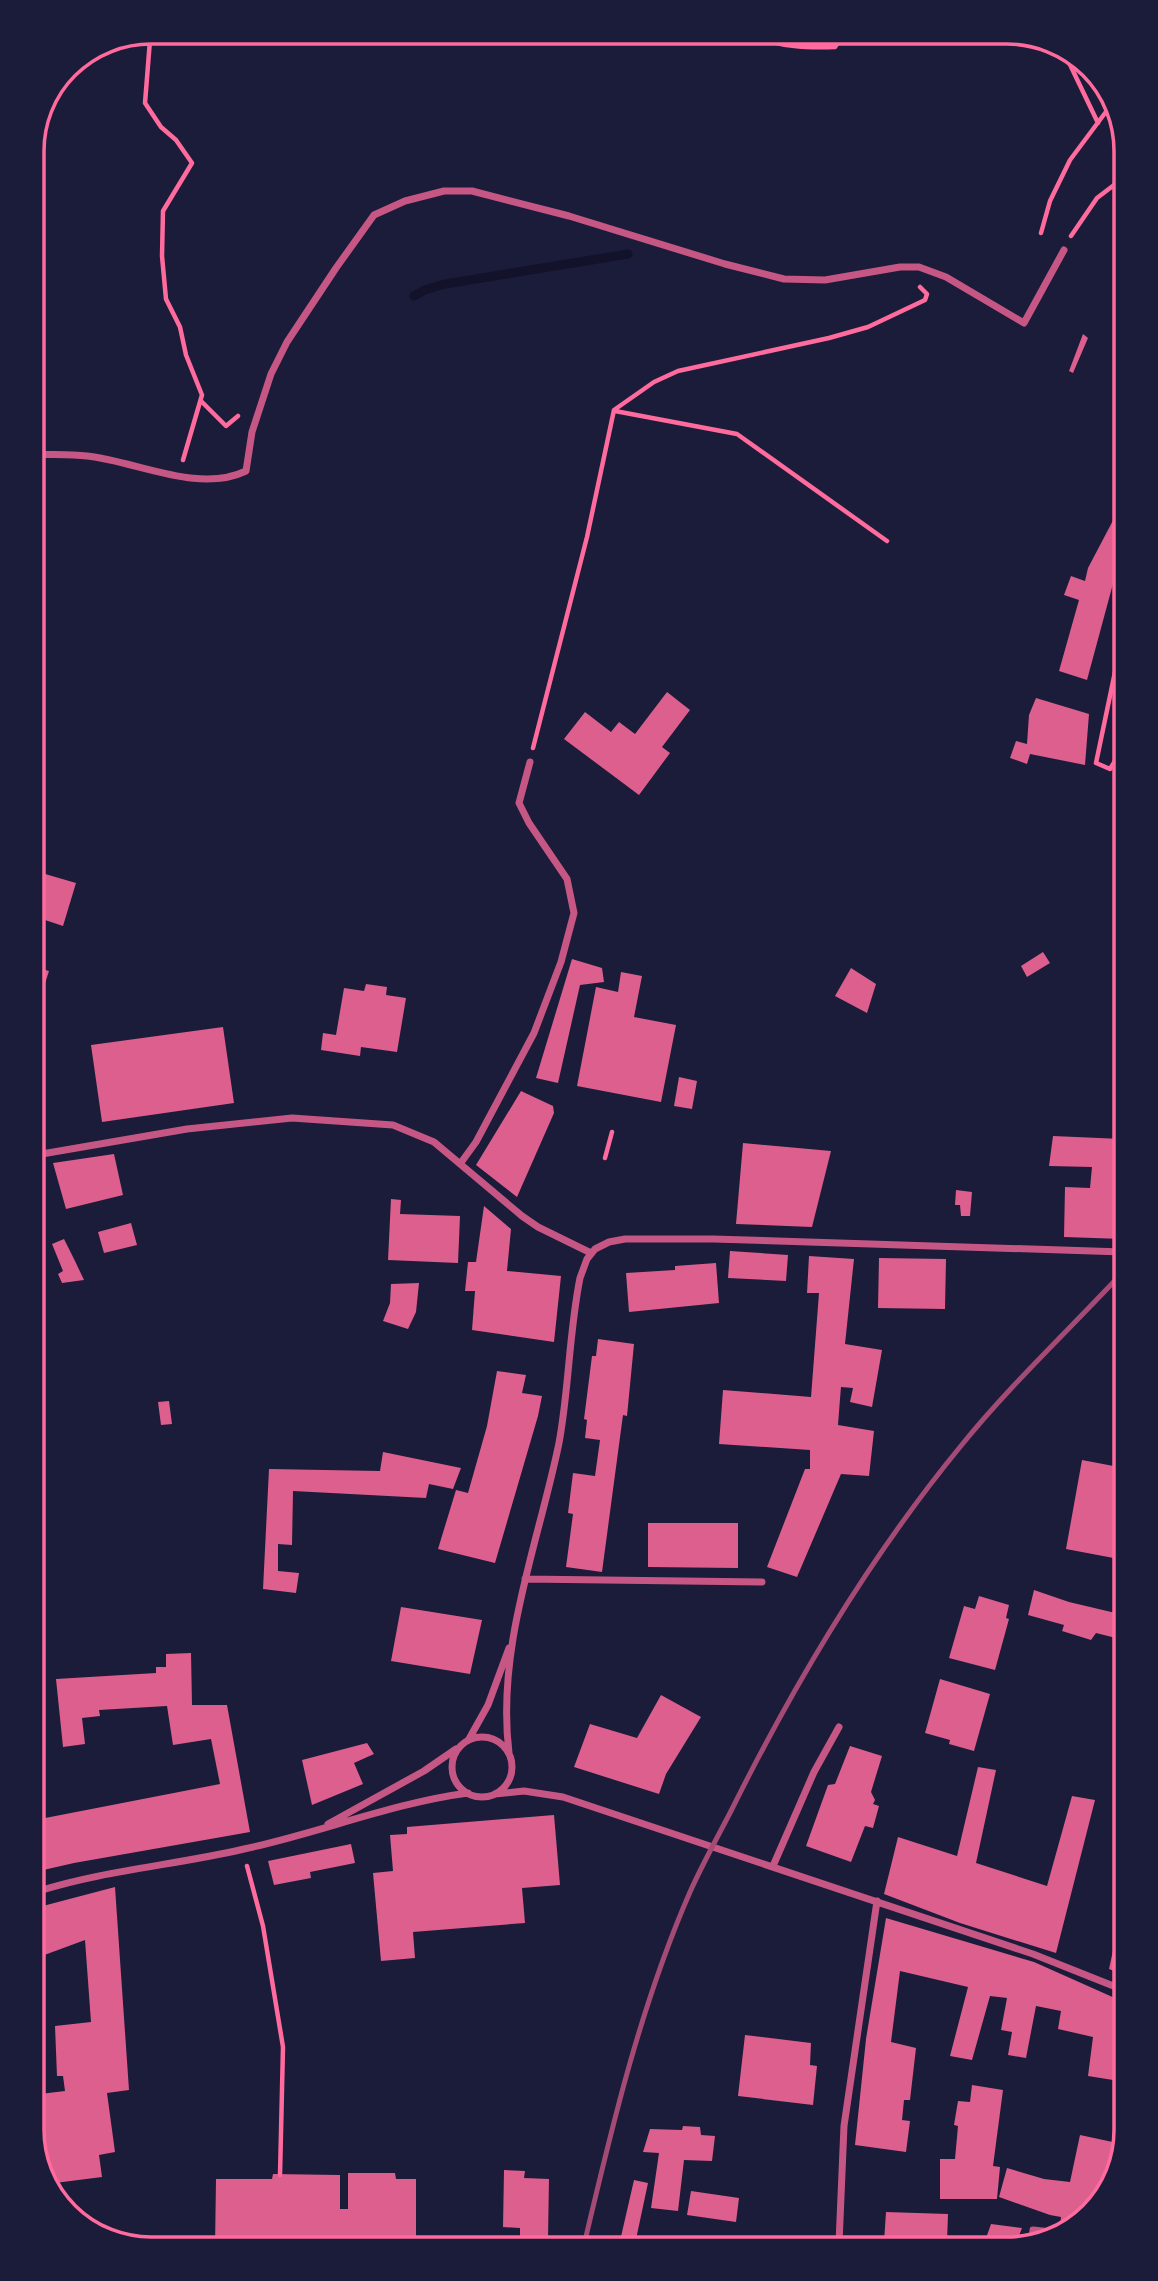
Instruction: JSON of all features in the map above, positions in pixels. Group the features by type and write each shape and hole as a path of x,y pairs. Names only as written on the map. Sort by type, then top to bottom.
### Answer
{"street":[{"path":"44,454 88,456 178,477 232,478 246,471 252,432 271,374 287,342 351,247 374,215 405,201 443,191 472,191 556,212 784,279 825,280 900,267 919,267 946,277 1024,323 1064,250"},
{"path":"460,1164 477,1142 534,1033 561,962 574,913 567,878 529,823 519,803 530,762"},
{"path":"44,1154 187,1129 292,1118 393,1125 435,1142 522,1216 538,1227 591,1253"},
{"path":"495,1794 503,1788 512,1772 506,1719 513,1637 559,1441 578,1290 583,1268 591,1253 603,1244 625,1239 713,1239 1114,1252"},
{"path":"525,1579 762,1583"},
{"path":"315,1831 412,1777 468,1740 488,1705 513,1637"},
{"path":"773,1866 814,1772 839,1727"},
{"path":"468,1740 487,1737 496,1740 509,1753"},
{"path":"461,1745 452,1770 460,1787 477,1797 524,1791 563,1797 773,1866 1070,1968 1114,1986"},
{"path":"44,1890 87,1877 243,1850 423,1801 468,1793"},
{"path":"839,2237 844,2126 877,1902"}],"path":[{"path":"150,44 145,103 191,163 163,211 162,256 166,299 180,327 186,355 202,396 178,477"},
{"path":"782,44 808,48 835,47 837,44"},
{"path":"1070,64 1098,124"},
{"path":"1041,233 1050,201 1070,160 1107,112"},
{"path":"1064,250 1097,198 1114,185"},
{"path":"537,732 587,537 614,410 654,382 678,371 868,327 925,300 928,296 925,292"},
{"path":"201,401 226,426 240,413"},
{"path":"614,410 737,434 887,541"},
{"path":"1114,677 1096,763 1110,769 1114,763"},
{"path":"605,1158 612,1132"},
{"path":"247,1866 263,1926 283,2047 280,2175"}],"building":[{"path":"1083,334 1088,338 1073,373 1069,371"},
{"path":"1114,519 1114,580 1087,680 1059,671 1079,600 1064,595 1071,576 1085,581 1088,568"},
{"path":"667,692 690,710 662,747 670,753 639,795 564,739 585,712 611,732 619,722 635,734"},
{"path":"1036,698 1089,714 1085,765 1030,754 1027,764 1010,758 1016,741 1027,744 1029,715"},
{"path":"44,874 76,883 63,926 45,920 44,924"},
{"path":"1043,952 1050,963 1027,977 1021,966"},
{"path":"572,959 602,968 604,982 580,985 558,1083 536,1078"},
{"path":"851,968 876,984 867,1013 835,996"},
{"path":"44,970 49,971 44,987"},
{"path":"621,972 642,976 634,1017 676,1025 661,1102 577,1086 596,987 618,992"},
{"path":"366,984 387,987 386,995 406,998 397,1052 361,1047 360,1056 321,1050 323,1033 336,1035 344,988 364,991"},
{"path":"223,1027 234,1103 102,1122 91,1045"},
{"path":"679,1077 697,1081 692,1109 674,1106"},
{"path":"521,1091 553,1106 554,1113 517,1197 476,1165"},
{"path":"1053,1136 1114,1139 1114,1239 1064,1237 1065,1187 1090,1188 1092,1167 1049,1166"},
{"path":"743,1143 831,1151 812,1227 736,1224"},
{"path":"114,1154 123,1195 66,1209 53,1163"},
{"path":"956,1190 972,1192 970,1216 961,1216 960,1205 955,1205"},
{"path":"391,1199 401,1200 400,1214 460,1216 458,1263 388,1260"},
{"path":"484,1206 511,1229 507,1271 561,1276 554,1342 472,1330 475,1291 465,1291 468,1262 476,1262"},
{"path":"131,1223 137,1245 104,1253 98,1232"},
{"path":"64,1239 84,1280 62,1283 58,1274 63,1271 52,1244"},
{"path":"730,1251 788,1255 786,1281 728,1278"},
{"path":"809,1256 854,1259 845,1344 882,1350 872,1407 850,1402 853,1388 841,1387 838,1425 874,1431 869,1476 841,1474 797,1577 767,1567 805,1469 810,1469 810,1450 719,1444 723,1390 811,1397 819,1293 807,1293"},
{"path":"879,1258 946,1259 945,1309 878,1308"},
{"path":"716,1263 719,1303 629,1312 626,1273 675,1270 675,1266"},
{"path":"419,1283 416,1312 408,1329 383,1321 390,1303 391,1284"},
{"path":"598,1339 634,1344 627,1416 623,1415 602,1572 566,1567 573,1514 568,1513 573,1473 595,1476 600,1440 585,1438 587,1420 584,1419 592,1356 596,1356"},
{"path":"497,1371 526,1375 522,1393 542,1396 495,1563 438,1549 456,1490 468,1493 487,1426"},
{"path":"169,1401 172,1424 161,1425 158,1402"},
{"path":"383,1452 461,1468 453,1489 429,1484 426,1498 293,1491 292,1545 278,1544 278,1571 299,1573 296,1593 263,1589 269,1469 380,1471"},
{"path":"1082,1460 1114,1466 1114,1558 1066,1549"},
{"path":"648,1523 738,1523 738,1568 648,1567"},
{"path":"1034,1590 1114,1613 1114,1638 1096,1633 1091,1640 1062,1631 1064,1625 1028,1615"},
{"path":"979,1596 1009,1605 1006,1618 1009,1619 995,1670 949,1658 964,1606 975,1609"},
{"path":"401,1607 482,1620 470,1674 391,1661"},
{"path":"191,1653 192,1705 227,1705 250,1832 44,1870 44,1818 220,1784 211,1739 173,1745 167,1706 99,1710 100,1716 82,1718 85,1744 63,1747 56,1679 156,1673 156,1667 166,1667 166,1654"},
{"path":"940,1679 990,1694 974,1751 925,1733"},
{"path":"661,1695 701,1717 666,1774 659,1794 574,1767 590,1724 637,1738"},
{"path":"367,1743 374,1754 354,1763 363,1784 312,1805 302,1760"},
{"path":"850,1746 882,1756 871,1792 875,1800 873,1804 879,1806 873,1828 865,1826 851,1862 806,1846 828,1785 835,1784"},
{"path":"978,1767 996,1770 976,1863 1047,1886 1072,1796 1095,1800 1056,1953 960,1923 884,1894 898,1837 957,1856"},
{"path":"554,1815 560,1885 522,1888 525,1923 413,1932 415,1958 381,1961 373,1873 393,1871 390,1835 407,1834 407,1827"},
{"path":"351,1844 355,1863 310,1872 311,1878 274,1885 268,1861"},
{"path":"115,1887 129,2090 107,2093 115,2152 99,2155 102,2177 57,2183 46,2151 44,2094 65,2091 63,2076 57,2076 55,2026 91,2022 85,1940 44,1955 44,1906"},
{"path":"886,1918 1034,1962 1114,1998 1113,2080 1088,2076 1093,2037 1058,2029 1061,2011 1036,2006 1026,2058 1008,2055 1012,2032 1001,2030 1007,1998 990,1996 972,2060 950,2056 968,1987 900,1971 891,2042 916,2048 910,2100 904,2100 902,2120 910,2121 906,2152 855,2145 866,2039"},
{"path":"1114,1946 1114,1971 1109,1969"},
{"path":"745,2035 811,2043 810,2065 817,2066 813,2105 738,2096"},
{"path":"972,2085 1003,2090 993,2166 1000,2167 997,2199 940,2199 940,2159 955,2159 958,2126 954,2125 958,2101 970,2102"},
{"path":"683,2126 700,2127 701,2135 715,2136 712,2161 684,2160 678,2211 651,2208 659,2153 643,2152 650,2129 682,2130"},
{"path":"1080,2135 1113,2142 1109,2165 1096,2190 1088,2201 1061,2223 1061,2217 999,2197 1007,2168 1044,2179 1070,2182"},
{"path":"504,2170 525,2171 524,2178 549,2179 548,2237 520,2236 520,2228 503,2227"},
{"path":"348,2173 395,2173 396,2179 416,2179 416,2237 215,2237 216,2179 272,2179 273,2174 340,2175 340,2209 348,2209"},
{"path":"634,2180 648,2183 636,2237 621,2237"},
{"path":"691,2191 739,2198 736,2222 687,2215"},
{"path":"886,2212 948,2214 947,2237 884,2237"},
{"path":"991,2224 1022,2228 1019,2236 986,2237"}],"waterway":[{"path":"414,296 445,284 628,254"}],"railway":[{"path":"586,2237 629,2066 673,1934 690,1892 781,1715 864,1577 927,1489 999,1402 1114,1281"}]}
